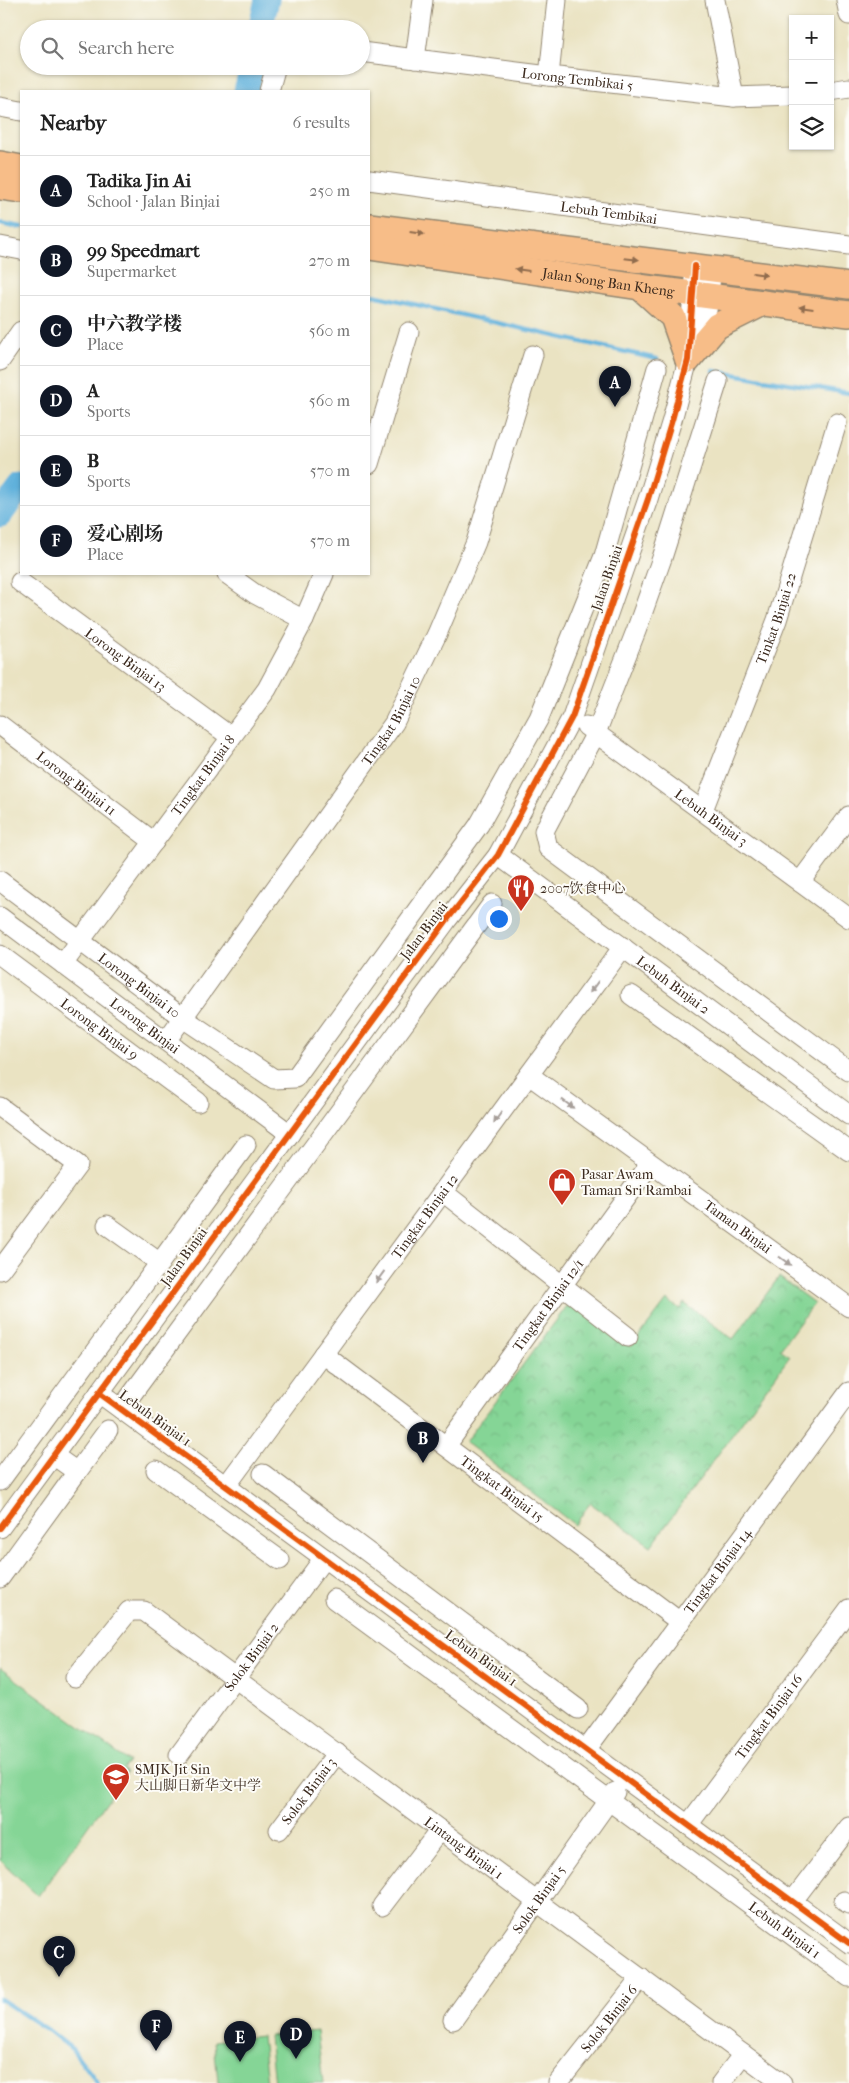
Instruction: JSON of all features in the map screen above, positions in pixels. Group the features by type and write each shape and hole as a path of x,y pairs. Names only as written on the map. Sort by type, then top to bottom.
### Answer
{"main road":[{"path":"0,164 20,168"},
{"path":"0,186 20,190"},
{"name":"Jalan Song Ban Kheng","path":"370,226 574,253 843,284"},
{"name":"Jalan Song Ban Kheng","path":"370,247 640,287 849,314"},
{"path":"640,287 673,317 688,360"},
{"path":"688,360 717,326 763,303"}],"street":[{"path":"415,59 423,0"},
{"path":"549,76 557,0"},
{"path":"715,0 734,97"},
{"path":"846,0 849,15"},
{"name":"Lorong Tembikai 5","path":"370,53 734,97 789,95"},
{"path":"269,90 273,75"},
{"path":"834,90 849,88"},
{"path":"0,107 20,111"},
{"name":"Lebuh Tembikai","path":"370,180 849,245"},
{"path":"0,246 20,250"},
{"name":"Jalan Binjai","path":"0,1528 447,920 498,855 572,717 606,621 672,420 688,360 703,267"},
{"path":"0,360 20,332"},
{"path":"370,461 409,332"},
{"name":"Tingkat Binjai 10","path":"166,1041 394,723 437,634 476,542 533,355"},
{"path":"354,1047 330,1029 480,825 539,718 604,556 657,368"},
{"path":"718,381 662,558 636,631 596,732 544,831 548,848 849,1071"},
{"path":"672,420 702,431"},
{"name":"Tinkat Binjai 22","path":"703,810 777,620 837,423"},
{"path":"636,442 662,452"},
{"path":"228,575 255,594 304,620"},
{"name":"Tingkat Binjai 8","path":"64,964 267,689 304,620 324,575"},
{"name":"Lorong Binjai 13","path":"20,582 231,737"},
{"path":"606,621 636,631"},
{"name":"Lebuh Binjai 3","path":"572,717 596,732 849,918"},
{"name":"Lorong Binjai 11","path":"0,725 154,842"},
{"path":"516,760 542,774"},
{"path":"800,882 849,816"},
{"name":"Lebuh Binjai 2","path":"498,855 849,1115"},
{"name":"Lorong Binjai 10","path":"0,881 183,1018 274,1079 294,1078 330,1029"},
{"path":"121,1409 492,904"},
{"name":"Lorong Binjai","path":"0,917 290,1134"},
{"path":"447,920 469,935"},
{"path":"16,967 34,942"},
{"name":"Tingkat Binjai 12","path":"226,1486 623,948"},
{"name":"Lorong Binjai 9","path":"0,955 198,1102"},
{"path":"663,1018 683,992"},
{"path":"631,995 849,1151"},
{"path":"131,1052 148,1027"},
{"name":"Taman Binjai","path":"529,1075 849,1307"},
{"path":"0,1107 78,1165 1,1267"},
{"path":"0,1481 246,1145"},
{"name":"Tingkat Binjai 12/1","path":"446,1446 650,1164"},
{"path":"443,1192 628,1337"},
{"path":"209,1195 233,1212"},
{"path":"106,1225 160,1263"},
{"path":"166,1303 188,1318"},
{"name":"Tingkat Binjai 15","path":"323,1354 680,1622"},
{"name":"Tingkat Binjai 14","path":"586,1750 849,1392"},
{"name":"Lebuh Binjai 1","path":"99,1393 849,1943"},
{"path":"0,1578 108,1430"},
{"path":"54,1455 77,1472"},
{"path":"14,1462 37,1477"},
{"path":"156,1470 280,1560"},
{"path":"263,1474 578,1709"},
{"path":"253,1541 303,1504"},
{"name":"Solok Binjai 2","path":"179,1755 324,1558"},
{"name":"Lebuh Binjai 1","path":"334,1599 849,1977"},
{"name":"Tingkat Binjai 16","path":"688,1825 849,1609"},
{"name":"Lintang Binjai 1","path":"75,1678 129,1611 144,1611 782,2083"},
{"path":"521,1702 538,1679"},
{"name":"Solok Binjai 3","path":"279,1830 337,1753"},
{"name":"Solok Binjai 5","path":"452,2020 624,1778"},
{"path":"792,1902 849,1827"},
{"path":"382,1906 440,1830"},
{"name":"Solok Binjai 6","path":"558,2083 641,1978"},
{"path":"721,2083 743,2054"}],"green space":[{"path":"779,1277 814,1303 780,1349 790,1356 651,1546 590,1503 575,1525 465,1442 570,1302 631,1347 667,1300 680,1309 684,1303 733,1339"},
{"path":"0,1668 129,1762 123,1769 127,1772 38,1896 0,1860"},
{"path":"317,2031 323,2083 274,2083 269,2036"},
{"path":"262,2036 267,2083 218,2083 214,2041"}],"waterway":[{"path":"262,20 267,0"},
{"path":"246,90 250,75"},
{"path":"0,223 20,227"},
{"path":"370,294 657,359"},
{"path":"714,371 849,393"},
{"path":"0,515 20,488"},
{"path":"0,1999 48,2030 72,2049 98,2083"}],"cycle path":[{"path":"0,1528 447,920 498,855 572,717 648,499 688,360 695,266"},
{"path":"99,1393 849,1943"}],"place":[{"name":"Tadika Jin Ai","path":"615,407"},
{"name":"2007饮食中心","path":"521,912"},
{"name":"Pasar Awam Taman Sri Rambai","path":"562,1206"},
{"name":"99 Speedmart","path":"423,1463"},
{"name":"SMJK Jit Sin 大山脚日新华文中学","path":"116,1801"},
{"name":"中六教学楼","path":"59,1977"},
{"name":"爱心剧场","path":"156,2051"},
{"name":"A","path":"296,2059"},
{"name":"B","path":"240,2062"}]}
